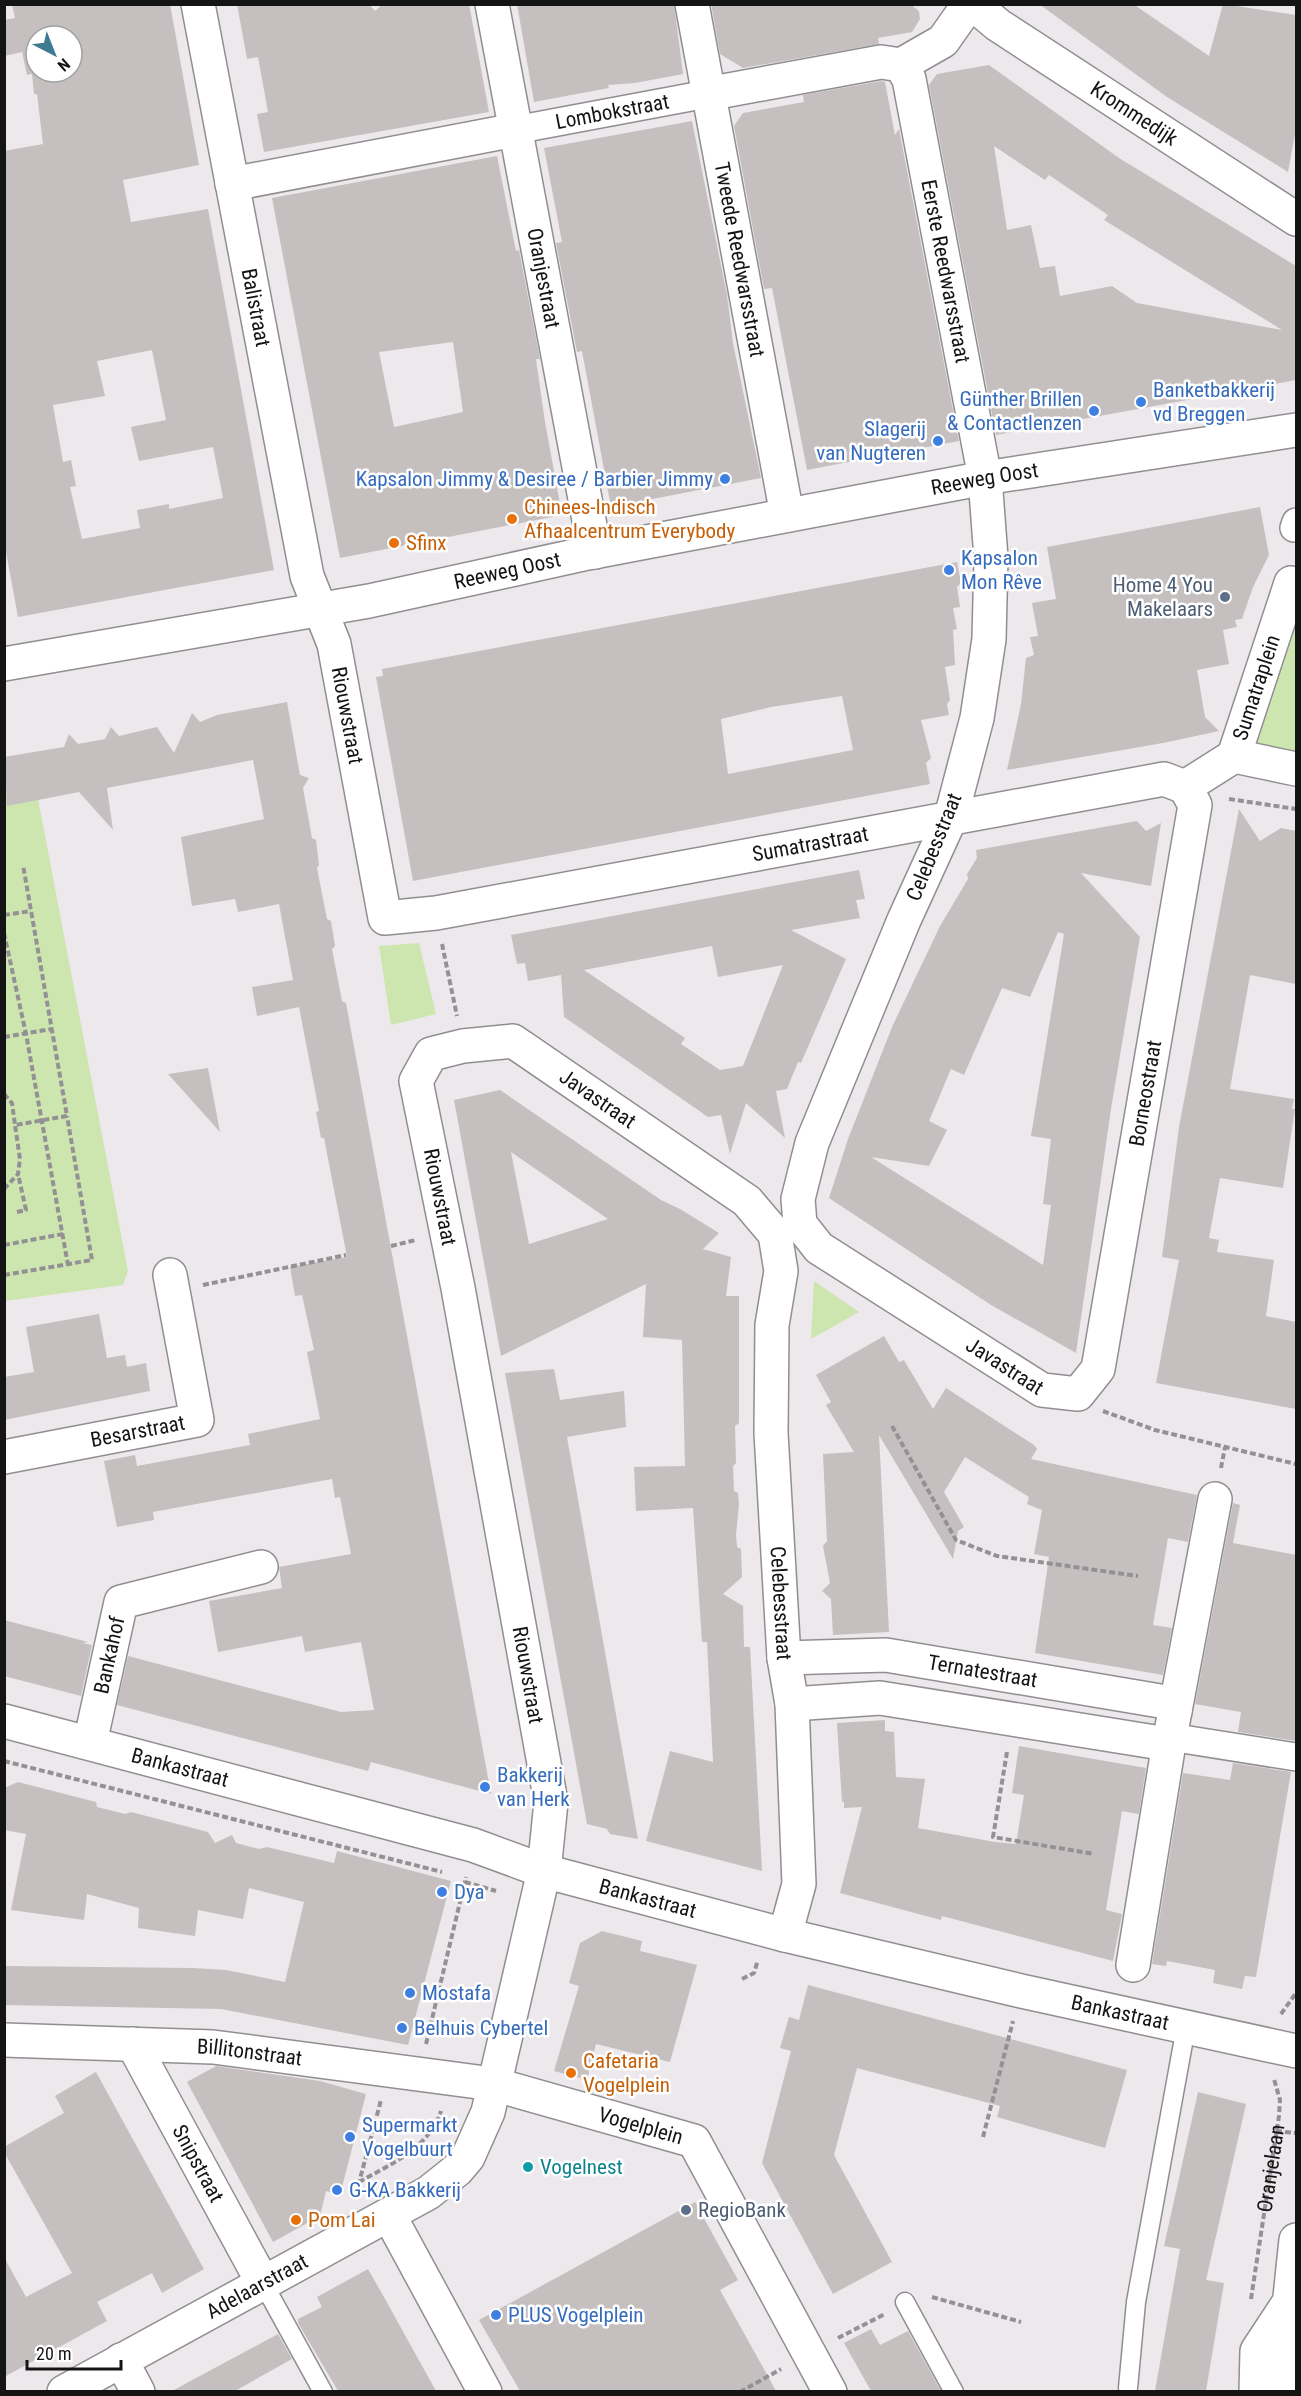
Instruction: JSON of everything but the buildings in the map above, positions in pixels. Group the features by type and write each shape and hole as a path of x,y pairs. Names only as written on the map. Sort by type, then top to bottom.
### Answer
{"street":[{"name":"Balistraat","path":"198,4 307,576 322,609"},
{"name":"Oranjestraat","path":"492,4 595,552"},
{"name":"Tweede Reedwarsstraat","path":"692,4 787,515"},
{"path":"901,65 943,41 971,4"},
{"name":"Krommedijk","path":"971,4 998,25 1296,219"},
{"name":"Lombokstraat","path":"232,184 881,62 901,65"},
{"name":"Eerste Reedwarsstraat","path":"901,65 909,79 985,478"},
{"name":"Reeweg Oost","path":"4,664 322,609 595,552 985,478 1295,430"},
{"name":"Celebesstraat","path":"798,1199 812,1143 904,920 951,817 977,718 989,639 991,558 985,478"},
{"name":"Sumatraplein","path":"1291,583 1209,772 1296,769"},
{"name":"Riouwstraat","path":"322,609 334,644 385,918 436,914"},
{"name":"Sumatrastraat","path":"436,914 951,817 1209,772"},
{"name":"Borneostraat","path":"1078,1394 1098,1369 1195,805 1209,772"},
{"name":"Javastraat","path":"463,1046 513,1041 747,1201 775,1234 781,1271"},
{"name":"Riouwstraat","path":"463,1046 431,1054 417,1081 458,1288 550,1802 544,1871"},
{"name":"Javastraat","path":"798,1199 800,1224 819,1248 1042,1390 1078,1394"},
{"name":"Celebesstraat","path":"781,1271 772,1325 771,1433 784,1658 792,1704 799,1884 785,1935"},
{"name":"Besarstraat","path":"4,1456 197,1420 171,1283"},
{"path":"1133,1965 1173,1724 1215,1499"},
{"name":"Bankahof","path":"90,1743 122,1602 261,1567"},
{"name":"Ternatestraat","path":"784,1658 886,1655 1166,1702 1173,1724 1161,1743 880,1698 792,1704"},
{"name":"Bankastraat","path":"4,1721 90,1743 471,1856 544,1871 785,1935 1021,1991 1283,2047"},
{"path":"1173,1724 1296,1757"},
{"path":"485,2391 457,2341 379,2220 438,2187 463,2163 482,2129 544,1871"},
{"name":"Billitonstraat","path":"4,2040 213,2047 494,2084"},
{"name":"Snipstraat","path":"133,2044 263,2283"},
{"name":"Vogelplein","path":"494,2084 694,2141 830,2391"},
{"name":"Adelaarstraat","path":"64,2391 379,2220"},
{"path":"1280,2391 1296,2240"},
{"path":"1256,2391 1257,2351 1288,2304"},
{"path":"121,2360 138,2391"}],"lane":[{"path":"1128,2388 1136,2302 1185,2027"},
{"path":"263,2283 322,2391"},
{"path":"905,2302 954,2391"}],"path":[{"path":"1209,772 1227,799 1296,809"},
{"path":"4,1275 92,1260 23,865"},
{"path":"4,915 31,911"},
{"path":"436,914 463,1046"},
{"path":"4,933 26,1034 68,1265"},
{"path":"4,1037 52,1029"},
{"path":"4,1094 12,1103 20,1159 18,1174 26,1210 17,1212"},
{"path":"15,1125 67,1116"},
{"path":"4,1189 18,1174"},
{"path":"4,1245 63,1234"},
{"path":"171,1283 346,1255"},
{"path":"1078,1394 1105,1412 1155,1430 1296,1464"},
{"path":"892,1426 956,1540 997,1556 1138,1576"},
{"path":"1013,1719 993,1837 1094,1854"},
{"path":"4,1761 438,1873 471,1856"},
{"path":"379,2220 356,2204 358,2183 404,2072 471,1856"},
{"path":"983,2137 1021,1991"},
{"name":"Oranjelaan","path":"1257,2351 1251,2298 1280,2100 1271,2068 1283,2047 1281,2013 1296,1993"},
{"path":"358,2183 414,2151 437,2123 451,2078"},
{"path":"1276,2131 1296,2133"},
{"path":"905,2302 921,2295 1022,2322"}],"green space":[{"path":"1296,613 1296,757 1265,752 1255,739"},
{"path":"34,778 128,1271 123,1285 5,1301 5,784"},
{"path":"419,943 436,1014 391,1025 379,946"},
{"path":"814,1281 859,1312 811,1339"}],"place":[{"name":"Banketbakkerij vd Breggen","path":"1141,402"},
{"name":"Günther Brillen & Contactlenzen","path":"1094,411"},
{"name":"Slagerij van Nugteren","path":"938,441"},
{"name":"Kapsalon Jimmy & Desiree / Barbier Jimmy","path":"725,479"},
{"name":"Chinees-Indisch Afhaalcentrum Everybody","path":"512,519"},
{"name":"Sfinx","path":"394,543"},
{"name":"Kapsalon Mon Rêve","path":"949,570"},
{"name":"Home 4 You Makelaars","path":"1225,597"},
{"name":"Bakkerij van Herk","path":"485,1787"},
{"name":"Dya","path":"442,1892"},
{"name":"Mostafa","path":"410,1993"},
{"name":"Belhuis Cybertel","path":"402,2028"},
{"name":"Cafetaria Vogelplein","path":"571,2073"},
{"name":"Supermarkt Vogelbuurt","path":"350,2137"},
{"name":"Vogelnest","path":"528,2167"},
{"name":"G-KA Bakkerij","path":"337,2190"},
{"name":"RegioBank","path":"686,2210"},
{"name":"Pom Lai","path":"296,2220"},
{"name":"PLUS Vogelplein","path":"496,2315"}]}
